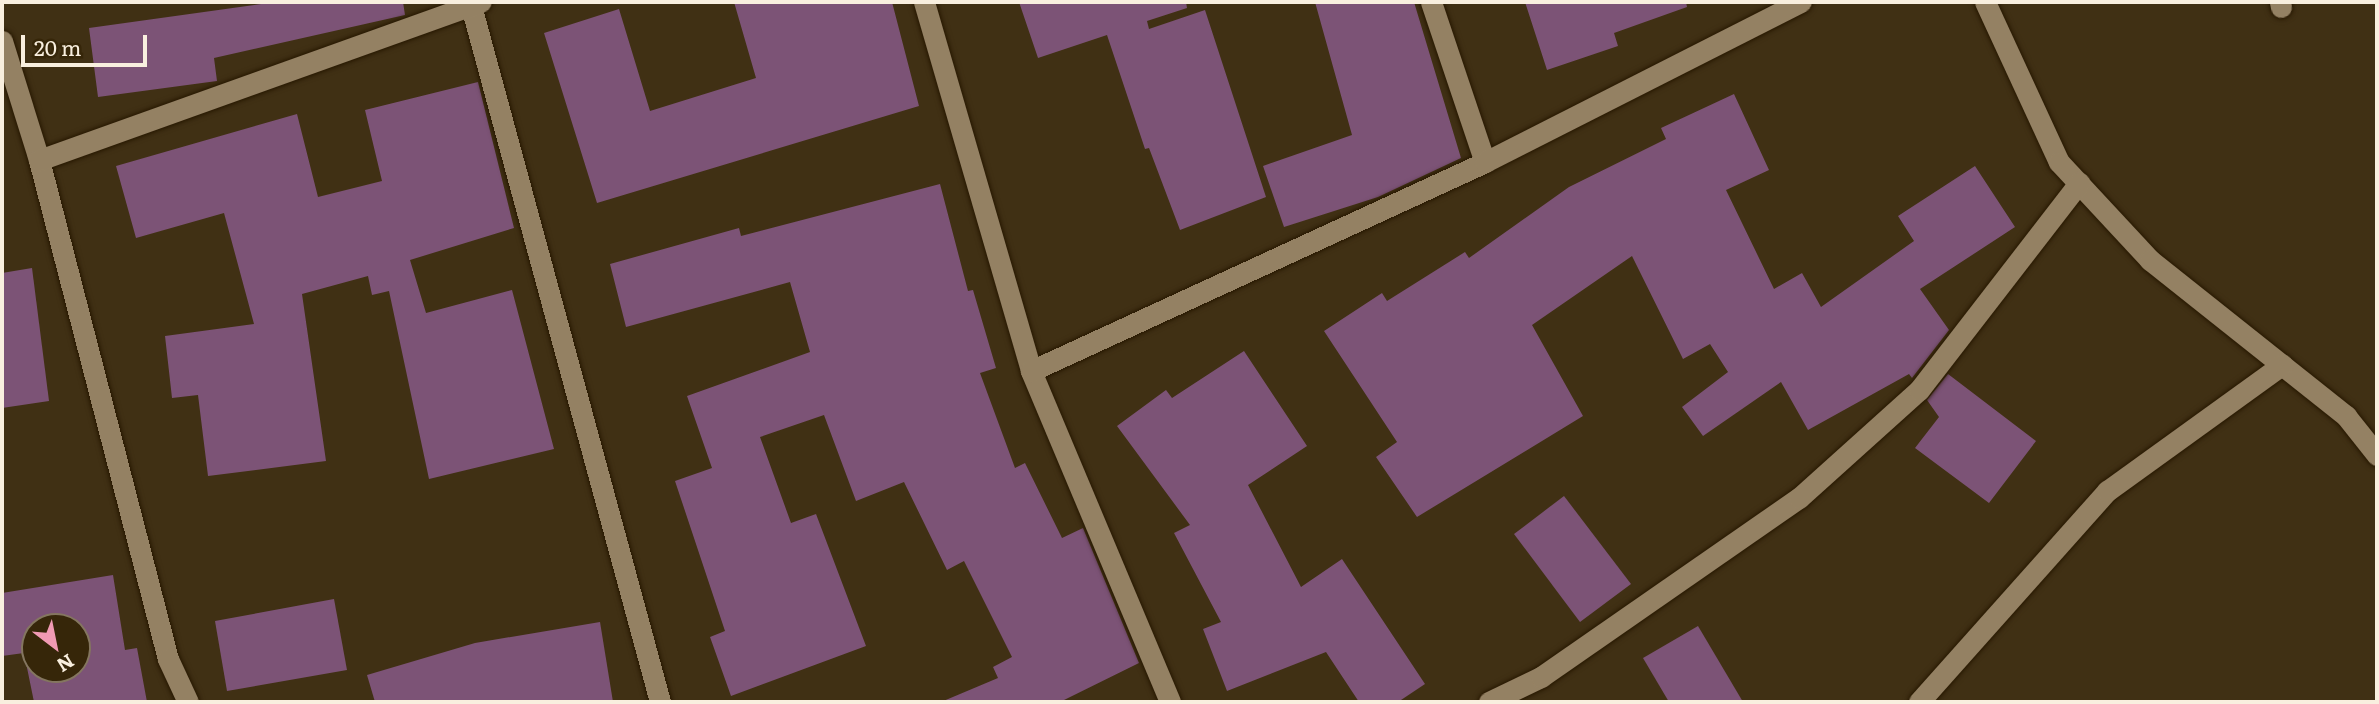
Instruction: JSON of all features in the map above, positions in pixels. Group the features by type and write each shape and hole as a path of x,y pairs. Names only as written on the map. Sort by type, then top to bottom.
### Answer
{"street":[{"path":"924,2 1031,370 1170,702"},
{"path":"1431,2 1485,162"},
{"path":"1031,370 1485,162 1801,2"},
{"path":"1985,2 2059,162 2150,260 2346,416 2377,455"},
{"path":"39,160 474,3 660,702"},
{"path":"2,41 39,160 169,659 188,702"},
{"path":"1489,702 1541,677 1799,498 1920,390 2079,183"},
{"path":"1919,702 2107,491 2282,365"}],"building":[{"path":"275,2 403,2 405,15 214,58 217,81 98,97 89,28"},
{"path":"734,2 892,2 919,106 597,203 544,33 619,9 650,111 756,78"},
{"path":"1019,2 1186,2 1187,8 1147,21 1149,29 1205,10 1266,197 1180,230 1149,148 1145,149 1107,35 1038,58"},
{"path":"1315,2 1414,2 1461,158 1378,197 1284,227 1263,166 1352,135"},
{"path":"1525,2 1686,2 1687,7 1614,33 1618,46 1547,70"},
{"path":"478,82 514,228 410,260 426,313 512,290 554,449 429,479 389,291 372,295 368,276 302,294 326,461 208,476 198,395 172,398 165,336 254,324 224,213 136,238 116,166 297,114 318,197 382,181 365,110"},
{"path":"1734,94 1769,170 1726,190 1774,289 1802,273 1821,307 1914,241 1898,216 1975,166 2015,227 1920,289 1949,330 1912,378 1909,374 1808,430 1781,382 1703,436 1682,407 1728,372 1710,344 1683,359 1632,256 1532,325 1583,416 1417,517 1376,457 1397,442 1324,331 1382,293 1387,301 1465,252 1469,258 1569,187 1666,139 1661,128"},
{"path":"940,184 968,291 973,290 996,368 980,373 1015,468 1025,463 1062,538 1083,528 1139,663 1060,702 941,702 998,678 993,667 1012,657 964,561 947,570 904,482 856,501 824,415 760,437 791,523 816,514 866,646 731,696 710,637 725,631 675,481 712,468 687,396 810,352 790,282 626,327 610,264 739,228 741,236"},
{"path":"32,268 49,401 2,408 2,273"},
{"path":"1244,351 1307,446 1248,485 1301,587 1342,559 1425,684 1398,702 1359,702 1326,652 1227,691 1203,629 1221,622 1174,533 1190,525 1117,426 1166,390 1172,398"},
{"path":"1948,374 2036,441 1989,503 1915,448 1939,417 1927,400"},
{"path":"1564,496 1631,584 1580,622 1514,534"},
{"path":"113,575 125,650 137,648 147,702 34,702 30,683 91,683 91,613 21,613 21,653 2,656 2,593"},
{"path":"334,599 347,670 227,691 215,621"},
{"path":"600,622 613,702 375,702 367,675 475,643"},
{"path":"1698,626 1743,702 1669,702 1643,658"}]}
